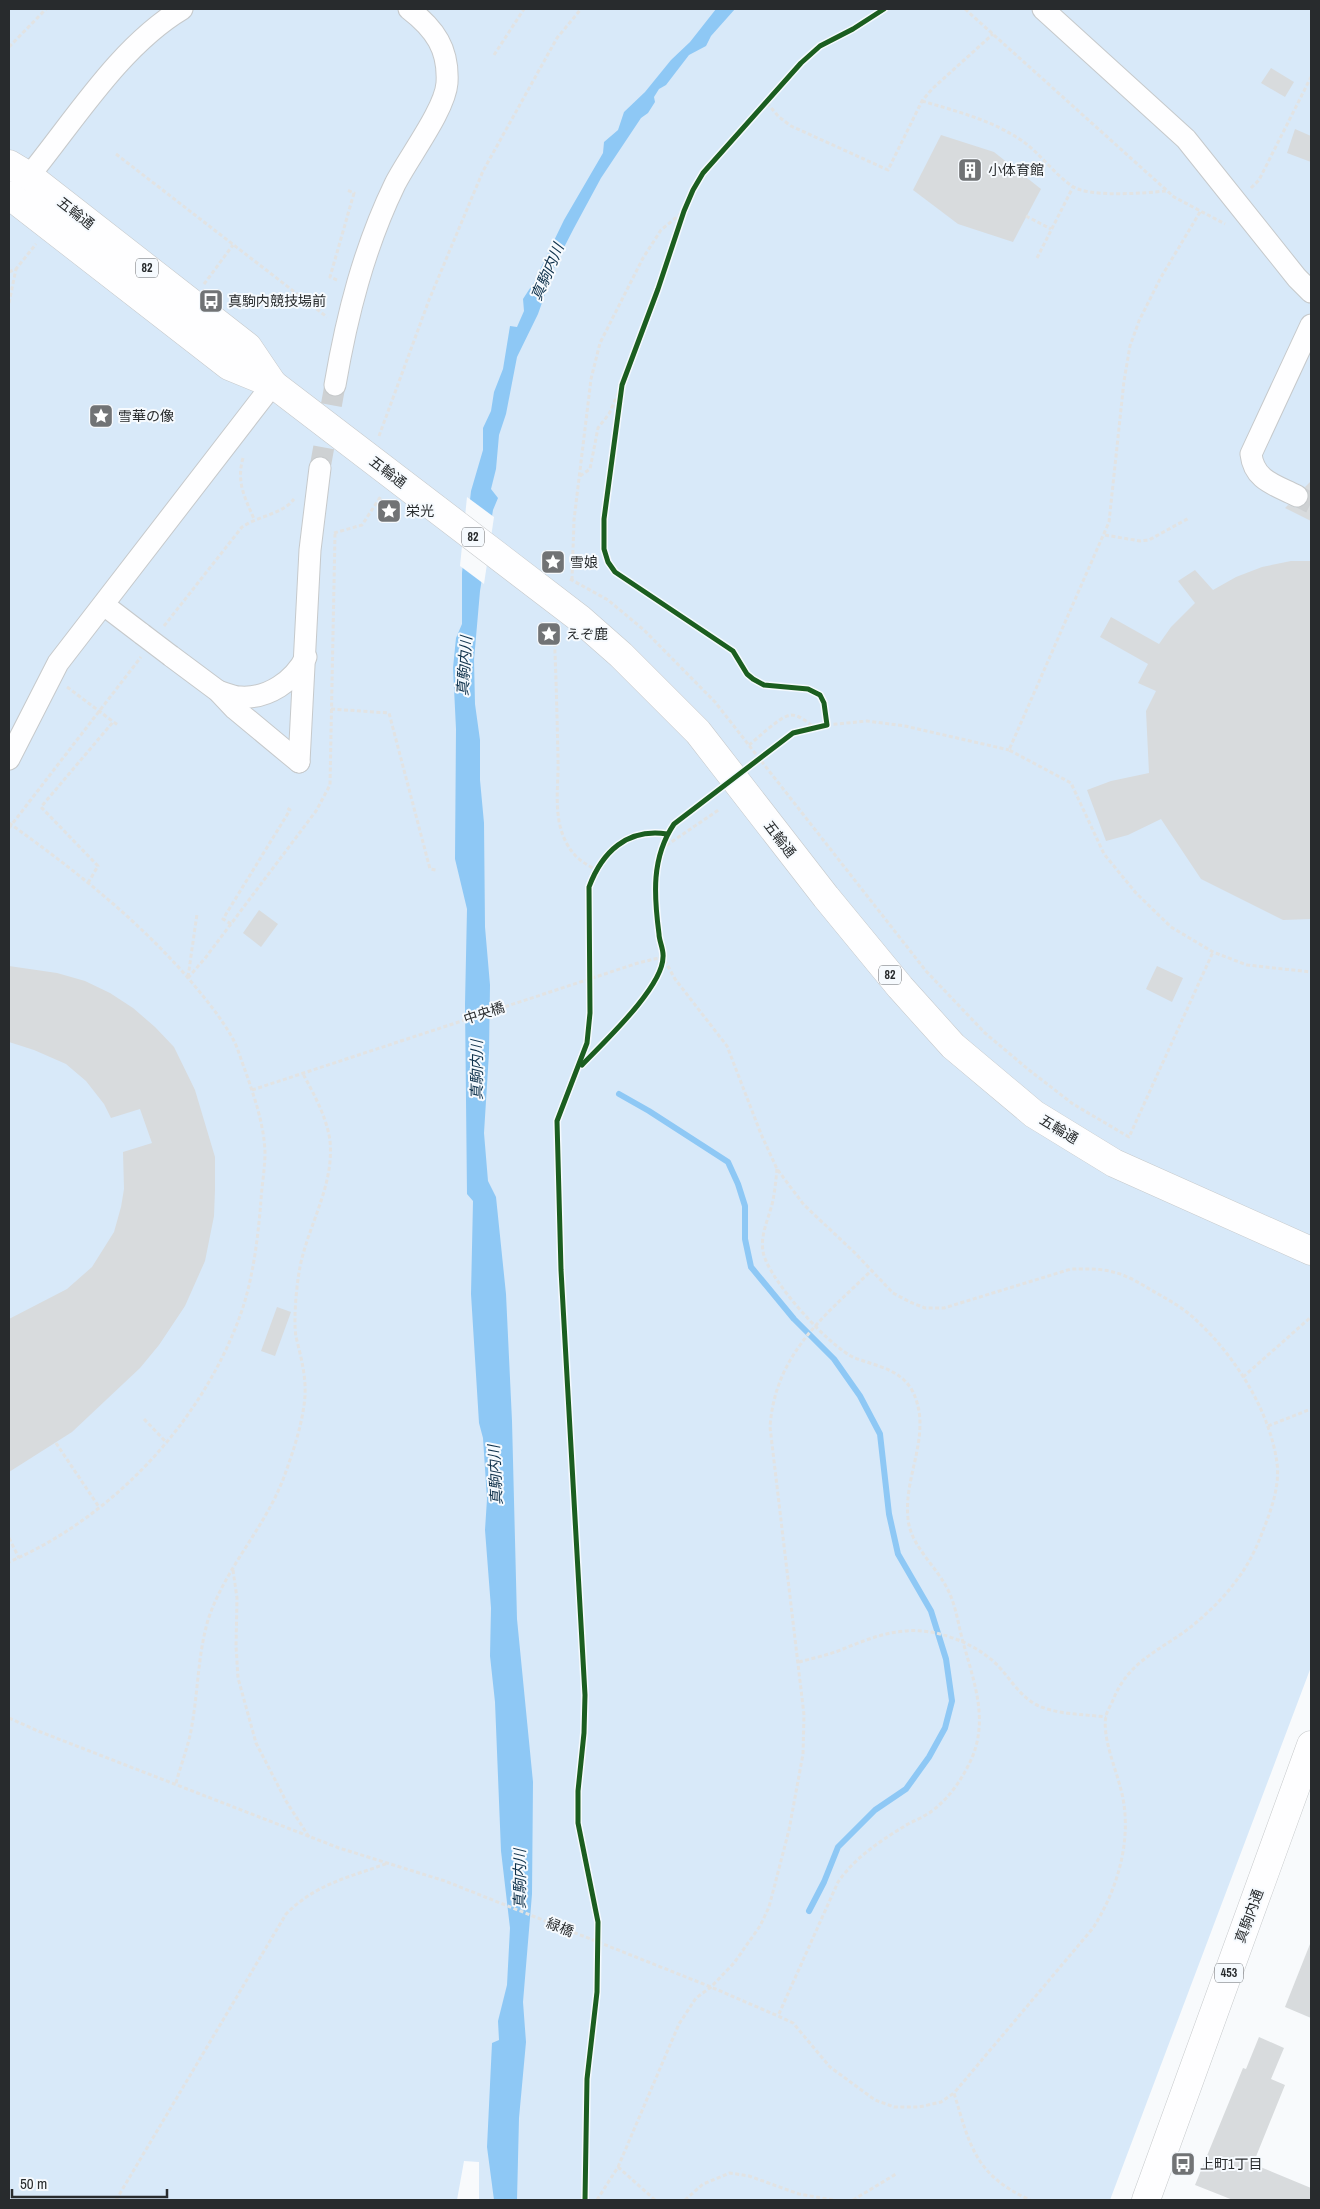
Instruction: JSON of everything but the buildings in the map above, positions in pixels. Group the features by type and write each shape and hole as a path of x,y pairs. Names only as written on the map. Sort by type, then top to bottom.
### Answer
{"main road":[{"name":"五輪通","path":"19,170 248,347 273,384 388,487 558,587 579,618 621,656 698,732 826,897 900,987 953,1046 1034,1114 1114,1163 1311,1251"},
{"name":"五輪通","path":"9,195 229,366 273,384"},
{"name":"真駒内通","path":"1146,2200 1311,1745"}],"lane":[{"path":"19,170 127,55 149,34 182,9"},
{"path":"335,385 351,304 367,252 395,184 439,108 447,86 448,67 444,50 435,34 409,9"},
{"path":"1043,9 1186,139 1297,278 1311,292"},
{"path":"1297,496 1265,480 1256,473 1252,464 1251,454 1311,325"},
{"path":"9,759 58,663 273,384"},
{"path":"104,605 218,691 235,709 299,762 306,657 310,550 320,468"},
{"path":"218,691 239,697 252,697 282,686 300,670 306,657"}],"path":[{"path":"9,47 46,9"},
{"path":"494,55 524,9"},
{"path":"378,436 429,300 483,171 557,38 581,9"},
{"path":"965,9 1174,197 1230,226"},
{"path":"767,103 779,117 791,126 888,170 922,101 932,89 993,34"},
{"path":"1247,193 1259,180 1311,77"},
{"path":"762,108 772,96"},
{"path":"922,101 970,115 1007,132 1022,141 1073,187 1086,192 1140,194 1167,190"},
{"path":"116,154 322,314"},
{"path":"1037,258 1073,187"},
{"path":"340,281 330,276 354,193 347,190"},
{"path":"679,226 687,204"},
{"path":"572,580 574,520 579,476 591,379 600,343 643,258 661,230 684,211"},
{"path":"1008,750 1110,522 1124,382 1130,346 1139,321 1160,279 1200,212"},
{"path":"1026,216 1051,229"},
{"path":"9,303 16,269 36,244"},
{"path":"207,279 233,244"},
{"path":"9,272 16,269"},
{"path":"579,476 590,468 598,428 609,414 625,377"},
{"path":"617,415 622,385"},
{"path":"244,456 240,478 241,487 254,519"},
{"path":"334,532 362,525 388,487"},
{"path":"1105,535 1140,541 1149,540 1189,518"},
{"path":"558,587 572,580"},
{"path":"572,580 608,600 644,630 715,702 926,971 985,1033 1073,1104 1129,1137 1213,952"},
{"path":"554,629 559,759 557,799 560,824 567,844 578,860 595,869"},
{"path":"61,682 118,726"},
{"path":"331,709 389,713 430,869 436,870"},
{"path":"749,745 781,719 790,715 801,718 815,728"},
{"path":"826,718 827,725"},
{"path":"808,730 827,725 867,721 905,726 1008,750 1071,783 1104,854 1136,893 1171,927 1213,952 1247,965 1311,972"},
{"path":"88,883 98,866 41,808 112,722"},
{"path":"750,765 766,753"},
{"path":"9,1562 58,1537 99,1508 130,1480 166,1442 189,1412 211,1377 240,1316 249,1288 260,1211 264,1153 262,1126 252,1090 234,1040 215,1011 149,935 88,883 10,825 31,800"},
{"path":"231,924 223,918 290,810 286,807"},
{"path":"661,849 720,809"},
{"path":"659,858 664,842"},
{"path":"592,878 599,864"},
{"path":"188,978 197,914"},
{"path":"662,950 675,979 727,1046 740,1074 761,1134 777,1169 804,1206 893,1293 925,1308 944,1308 1071,1269 1090,1268 1114,1272 1171,1301 1196,1320 1215,1340 1242,1377 1256,1398 1268,1426 1277,1464 1277,1483 1271,1510 1250,1560 1238,1580 1216,1605 1177,1637 1146,1655 1132,1669 1122,1681 1106,1717 1110,1754 1121,1788 1126,1821 1123,1854 1104,1912 1093,1928 954,2093 968,2141 979,2161 993,2178 1010,2191 1030,2200"},
{"path":"661,965 664,956"},
{"path":"590,974 590,984"},
{"path":"176,1784 192,1728 208,1622 215,1602 267,1512 283,1479 293,1450 305,1396 302,1358 296,1335 297,1284 302,1257 323,1193 330,1153 330,1139 317,1100 303,1074"},
{"path":"777,1169 773,1201 762,1241 763,1253 768,1264 792,1302 838,1348 853,1357 892,1371 904,1380 912,1391 921,1420 907,1506 909,1526 915,1540 947,1588 955,1607 979,1701 978,1736 970,1760 948,1797 936,1808 888,1836 848,1867 838,1882 778,2016"},
{"path":"597,2200 618,2167 679,2024 696,1998 711,1987 749,1944 769,1907 789,1830 803,1754 804,1716 770,1427 771,1406 777,1386 801,1342 871,1271"},
{"path":"1242,1377 1311,1317"},
{"path":"1268,1426 1311,1409"},
{"path":"144,1419 166,1442"},
{"path":"56,1442 99,1508"},
{"path":"9,1538 19,1558"},
{"path":"232,1570 237,1598 236,1646 238,1678 256,1743 286,1801 309,1837"},
{"path":"799,1662 842,1650 858,1642 879,1636 906,1631 927,1632 951,1637 963,1642 992,1660 1021,1693 1035,1703 1053,1711 1106,1717"},
{"path":"116,2200 286,1914 300,1900 316,1889 388,1863"},
{"path":"598,1932 598,1952"},
{"path":"618,2167 654,2200"},
{"path":"685,2200 703,2184 730,2173 749,2176 798,2194 833,2200"},
{"path":"853,2200 896,2174"}],"shaded area":[{"path":"9,9 1311,9 1311,1667 1110,2200 479,2200 479,2162 464,2161 457,2200 9,2200"}],"water":[{"name":"真駒内川","path":"716,9 735,9 711,36 706,46 689,55 666,85 659,89 654,97 655,102 648,113 641,118 601,178 556,263 538,314 517,357 506,414 499,435 496,469 491,489 498,498 493,510 480,591 474,660 475,704 480,740 480,780 484,823 485,927 490,985 489,1053 484,1133 488,1181 496,1197 506,1294 512,1421 517,1619 533,1782 532,1894 523,2002 526,2042 519,2118 517,2200 494,2200 487,2147 492,2043 499,2040 498,2021 507,1985 510,1928 501,1851 495,1702 490,1656 491,1608 485,1530 487,1499 483,1438 479,1423 471,1294 473,1201 467,1194 465,1004 467,909 455,859 456,729 453,668 456,638 462,624 462,573 471,491 483,450 483,428 491,411 494,392 503,369 510,326 517,327 524,311 523,299 534,282 564,220 603,153 604,142 618,130 624,112 645,92 671,60 690,42"}],"pier":[{"path":"467,497 494,517 484,584 460,566"}],"waterway":[{"path":"619,1094 728,1162 745,1206 745,1239 751,1267 794,1319 834,1359 860,1396 880,1434 889,1514 898,1554 931,1611 946,1659 952,1701 945,1728 929,1757 906,1789 875,1810 838,1847 824,1882 809,1911"}],"tunnel":[{"path":"320,468 335,385"},
{"path":"1297,496 1311,503"}],"cycle path":[{"path":"582,1065 643,999 660,969 663,954 657,920 656,877 661,850 674,824 793,733 827,725 824,703 820,695 808,689 764,685 753,679 747,674 733,651 615,572 608,562 604,549 604,519 622,385 658,289 684,211 703,173 801,63 820,46 853,29 884,9"},
{"path":"585,2200 587,2079 597,1992 598,1922 578,1823 578,1791 584,1733 585,1695 561,1270 557,1121 587,1043 590,1013 589,887 601,863 618,845 640,835 653,833 667,834"}],"place":[{"name":"小体育館","path":"970,170"},
{"name":"真駒内競技場前","path":"211,301"},
{"name":"雪華の像","path":"101,416"},
{"name":"栄光","path":"389,511"},
{"name":"雪娘","path":"553,562"},
{"name":"えぞ鹿","path":"549,634"},
{"name":"上町1丁目","path":"1183,2164"}]}
